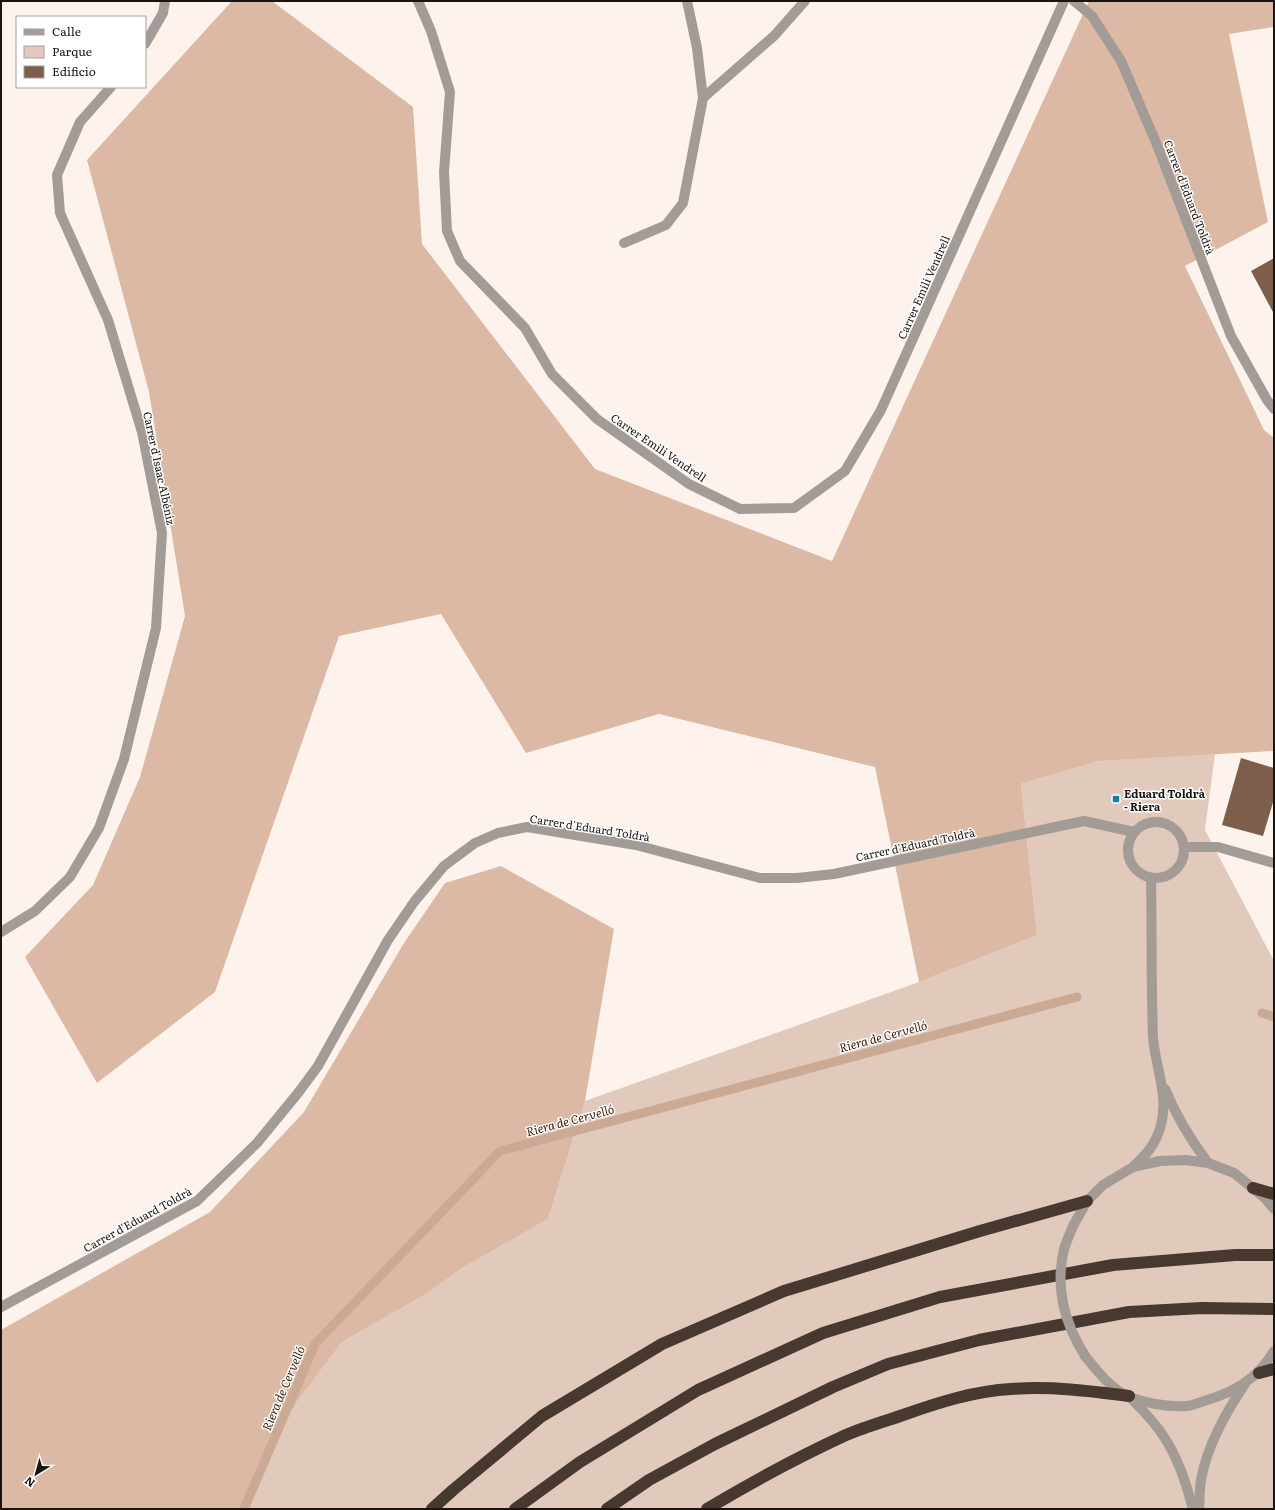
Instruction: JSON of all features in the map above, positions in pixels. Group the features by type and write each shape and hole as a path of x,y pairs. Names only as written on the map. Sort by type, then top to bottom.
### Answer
{"highway":[{"path":"1253,1188 1274,1194"},
{"path":"432,1509 542,1416 662,1344 784,1291 980,1231 1086,1201"},
{"path":"515,1509 580,1462 698,1390 823,1333 940,1297 1113,1265 1235,1255 1274,1255"},
{"path":"607,1509 649,1480 715,1444 833,1387 888,1364 979,1340 1129,1312 1202,1308 1274,1309"},
{"path":"1259,1372 1274,1369"},
{"path":"707,1509 753,1482 847,1435 957,1398 1011,1388 1047,1388 1129,1396"}],"street":[{"path":"146,42 163,13 165,1"},
{"name":"Carrer Emili Vendrell","path":"418,1 431,30 450,92 444,172 447,231 460,261 525,328 552,374 596,419 689,484 740,509 794,508 845,471 881,410 1064,1"},
{"path":"624,243 666,225 683,203 703,98 697,48 687,1"},
{"path":"703,98 774,36 805,1"},
{"name":"Carrer d'Eduard Toldrà","path":"1074,1 1092,16 1121,61 1155,140 1231,336 1266,400 1274,409"},
{"name":"Carrer d'Isaac Albéniz","path":"1,932 35,911 70,877 99,828 124,759 156,628 162,533 142,432 108,320 60,213 58,198 57,175 80,122 110,88"},
{"name":"Carrer d'Eduard Toldrà","path":"1,1307 197,1201 257,1143 318,1066 388,940 414,902 444,866 475,843 498,833 527,827 636,844 760,878 797,878 834,874 1084,822 1134,832"},
{"path":"1153,822 1163,822 1178,831 1183,840 1184,847 1184,857 1177,869 1169,875 1160,878 1151,878 1142,875 1134,868 1129,858 1128,844 1134,832 1144,824 1153,822"},
{"path":"1184,847 1218,847 1274,863"},
{"path":"1151,878 1154,1038 1164,1102 1161,1123 1156,1141 1148,1153 1133,1167 1103,1185 1086,1201 1073,1226 1065,1248 1060,1273 1061,1296 1067,1321 1075,1340 1085,1356 1108,1382 1117,1390 1129,1396 1158,1404 1188,1406 1216,1398 1245,1384"},
{"path":"1161,1078 1174,1112 1187,1134 1208,1163"},
{"path":"1133,1167 1160,1161 1185,1160 1208,1163 1234,1174 1265,1198 1274,1209"},
{"path":"1199,1509 1202,1476 1210,1448 1227,1410 1245,1384 1259,1372 1274,1351"},
{"path":"1129,1396 1162,1433 1176,1456 1186,1483 1192,1509"}],"green space":[{"path":"1215,754 1205,830 1274,961 1274,1509 243,1509 263,1471 275,1438 297,1402 342,1342 428,1293 462,1268 548,1219 585,1101 919,982 1037,935 1021,784 1099,761"}],"shaded area":[{"path":"232,1 272,1 413,107 422,244 595,469 832,561 1089,1 1274,1 1274,27 1229,34 1268,222 1185,266 1264,430 1274,438 1274,751 1099,761 1021,784 1037,935 919,982 875,767 659,714 526,753 441,614 339,636 215,992 97,1083 25,957 93,885 140,777 185,616 149,392 87,160"},
{"path":"501,866 614,929 585,1101 548,1219 462,1268 428,1293 342,1342 297,1402 275,1438 263,1471 243,1509 1,1509 1,1330 210,1212 304,1112 404,943 445,883"}],"building":[{"path":"1274,258 1274,314 1251,271"},
{"path":"1241,758 1274,768 1274,799 1263,836 1222,825"}],"waterway":[{"name":"Riera de Cervelló","path":"244,1509 315,1344 500,1151 1077,997"},
{"path":"1262,1013 1274,1017"}],"place":[{"name":"Eduard Toldrà - Riera","path":"1116,799"}]}
